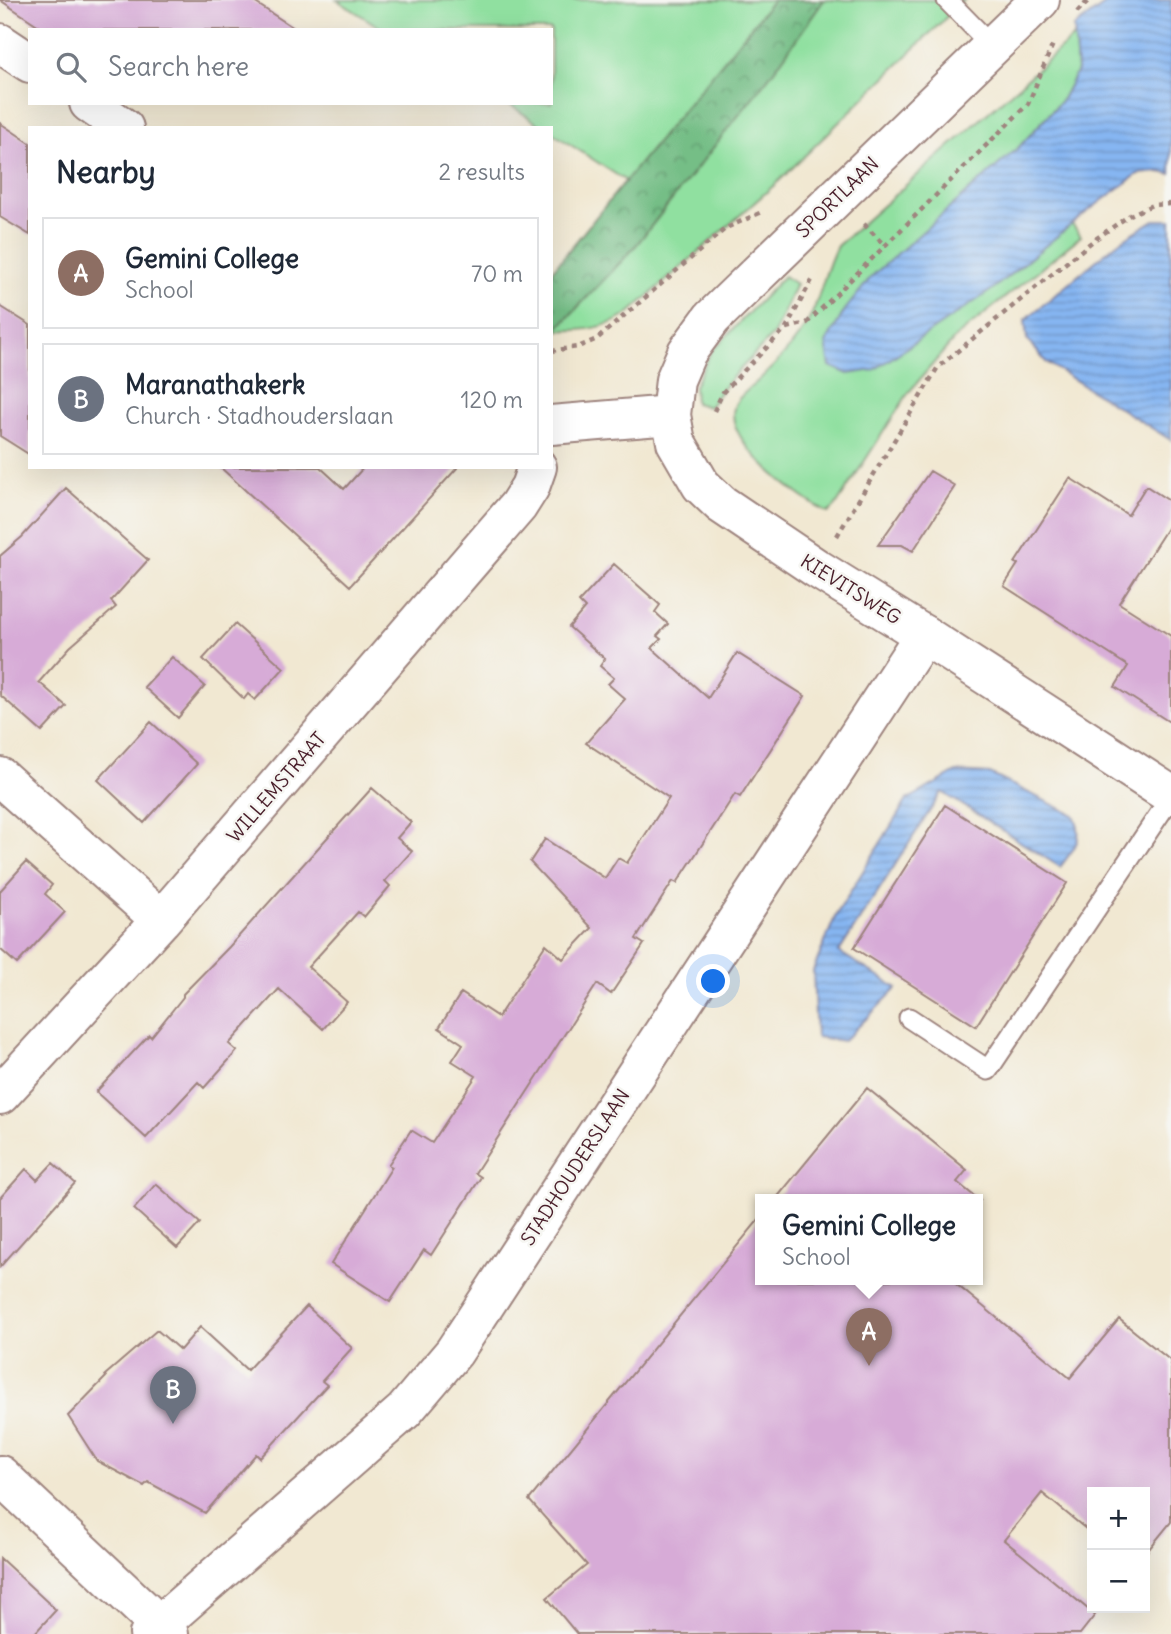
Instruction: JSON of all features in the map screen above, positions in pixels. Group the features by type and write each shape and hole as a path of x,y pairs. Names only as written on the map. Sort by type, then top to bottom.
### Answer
{"street":[{"name":"SPORTLAAN","path":"671,415 675,380 687,352 712,318 992,46 1048,16"},
{"path":"0,43 28,62"},
{"path":"92,105 121,126"},
{"path":"553,425 671,415"},
{"name":"KIEVITSWEG","path":"671,415 676,442 701,485 721,504 1171,796"},
{"name":"WILLEMSTRAAT","path":"0,1095 161,920 518,506 530,487 536,469"},
{"name":"STADHOUDERSLAAN","path":"160,1631 404,1411 454,1352 924,635"},
{"path":"0,777 161,920"},
{"path":"0,1475 160,1631"}],"lane":[{"path":"947,0 992,46"},
{"path":"909,1018 988,1070 1171,796"}],"path":[{"path":"786,328 807,323 1028,104 1051,54 1048,16"},
{"path":"816,568 938,368 1094,240 1130,215 1152,205 1171,204"},
{"path":"553,351 578,347 597,339 726,228 762,212"}],"green space":[{"path":"337,0 773,0 626,181 553,133 553,126 542,126 510,105 553,105 553,28 381,28"},
{"path":"773,0 824,0 772,73 633,249 556,330 553,330 553,270"},
{"path":"824,0 964,0 780,180 627,315 593,328 556,330 633,249 772,73"},
{"path":"1075,36 1077,71 1061,101 1019,147 913,342 990,291 1072,224 1081,236 955,338 909,392 835,507 828,513 781,481 748,448 737,431 733,414 738,400 778,361 803,330 814,310 837,246"},
{"path":"784,276 796,284 774,334 727,383 709,407 695,403 694,386 711,352"}],"water":[{"path":"1111,0 1171,0 1171,174 1138,174 990,291 874,370 848,374 830,366 826,343 845,310 872,276 1019,147 1061,101 1077,71 1074,27"},
{"path":"1154,220 1171,220 1171,440 1046,362 1027,339 1025,320 1116,244"},
{"path":"956,772 990,774 1074,815 1078,837 1073,849 1060,867 942,792 839,952 897,988 844,1041 816,1037 813,971 836,915 907,800"}],"building":[{"path":"0,0 251,0 294,28 42,28"},
{"path":"0,123 28,142 28,234 0,217"},
{"path":"0,306 28,324 28,454 0,436"},
{"path":"222,469 322,469 344,489 362,469 456,469 350,586"},
{"path":"930,471 955,486 913,551 902,545 878,545"},
{"path":"1070,478 1128,515 1146,486 1171,502 1171,522 1119,603 1171,636 1171,723 1115,687 1128,666 1004,586 1018,564 1015,563"},
{"path":"66,488 148,560 111,601 116,607 70,647 39,682 66,706 42,732 0,695 0,556 22,537"},
{"path":"614,564 660,605 655,612 668,624 657,636 661,639 652,648 708,698 737,653 805,696 740,797 735,794 677,883 673,881 636,939 644,944 611,994 597,984 475,1173 481,1177 431,1255 424,1250 390,1302 331,1264 392,1167 388,1165 411,1130 432,1143 476,1076 452,1061 463,1044 439,1028 461,993 498,1017 546,944 563,959 592,928 530,862 545,839 605,878 618,858 627,863 669,798 586,743 625,699 608,684 614,678 600,666 605,659 569,627 585,608 579,602"},
{"path":"235,624 284,668 255,700 248,694 244,699 203,659"},
{"path":"172,657 205,686 178,718 144,687"},
{"path":"151,722 197,764 144,823 98,780"},
{"path":"372,788 411,822 397,838 412,851 385,881 390,886 364,917 358,912 308,967 347,1002 323,1029 279,989 229,1044 237,1051 204,1088 198,1082 146,1138 96,1092 149,1035 151,1037 183,994 229,947"},
{"path":"945,805 1067,883 976,1026 854,948"},
{"path":"26,862 52,885 45,894 65,912 17,964 0,949 0,891"},
{"path":"867,1088 967,1170 957,1182 972,1194 780,1194"},
{"path":"53,1163 75,1183 0,1267 0,1198 26,1169 37,1180"},
{"path":"156,1184 200,1223 177,1248 134,1209"},
{"path":"755,1224 755,1285 957,1285 1070,1378 1119,1319 1171,1361 1171,1522 1150,1548 1150,1487 1087,1487 1087,1530 1042,1493 1004,1540 1087,1608 1087,1613 1095,1615 1080,1634 577,1634 547,1598 587,1565 529,1500"},
{"path":"307,1306 352,1348 322,1381 327,1385 260,1458 256,1454 205,1513 148,1482 144,1486 97,1461 68,1416 105,1375 157,1330 180,1350 200,1327 247,1370"},
{"path":"0,1558 56,1610 34,1634 0,1634"}],"place":[{"name":"Gemini College","path":"869,1366"},
{"name":"Maranathakerk","path":"173,1424"}]}
